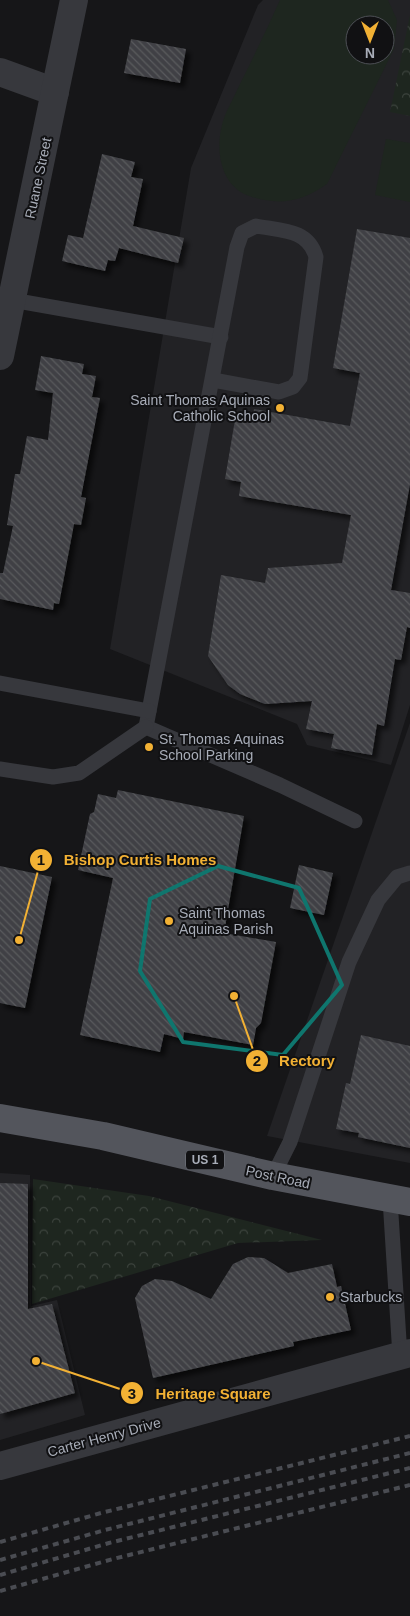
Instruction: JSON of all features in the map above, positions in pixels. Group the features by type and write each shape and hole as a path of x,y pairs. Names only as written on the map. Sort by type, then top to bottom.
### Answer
{"main road":[{"name":"Post Road","path":"0,1118 103,1136 273,1176 400,1200"}],"street":[{"name":"Ruane Street","path":"0,356 74,0"},
{"path":"0,72 55,92"},
{"name":"Carter Henry Drive","path":"0,1466 405,1355"}],"lane":[{"path":"0,769 53,777 79,773 146,727 237,247 242,233 256,226 303,236 312,244 316,257 300,378 293,387 278,392 213,380"},
{"path":"12,300 221,337"},
{"path":"0,683 149,711"},
{"path":"146,727 280,785 354,820"},
{"path":"273,1176 290,1142 349,962 378,900 397,877 410,873"},
{"path":"400,1200 405,1355"}],"highlighted area":[{"path":"218,866 299,888 342,985 283,1055 183,1042 140,971 150,899"}],"shaded area":[{"name":"Saint Thomas Aquinas Catholic School","path":"263,0 410,0 410,705 391,765 307,745 297,724 110,649 191,168 258,5"},
{"path":"410,723 410,1163 267,1136"},
{"path":"0,1173 30,1175 31,1306 57,1300 85,1415 0,1440"}],"green space":[{"path":"280,0 388,0 395,15 345,15 345,65 386,65 327,184 300,198 282,201 263,200 252,197 233,186 227,177 220,157 220,135 225,115"},
{"path":"410,15 410,116 390,112"},
{"path":"395,16 397,20 395,39"},
{"path":"386,139 410,143 410,202 375,195"},
{"path":"33,1179 149,1196 322,1240 238,1243 32,1304"}],"building":[{"path":"131,39 186,49 180,83 124,73"},
{"path":"102,154 135,162 131,177 143,179 133,226 184,238 178,263 119,248 115,261 108,260 105,271 62,261 68,235 83,238"},
{"path":"357,229 410,238 410,484 391,590 410,593 410,628 407,627 401,660 395,659 384,726 377,724 372,755 331,748 334,734 306,729 312,701 265,704 240,694 228,685 208,656 221,575 265,583 268,568 342,563 351,515 239,496 241,482 225,479 236,414 253,417 254,409 350,426 360,373 333,368"},
{"path":"41,356 84,364 82,374 96,376 92,397 100,398 81,497 86,498 81,525 74,524 59,604 54,603 53,610 0,599 0,573 3,573 13,526 7,525 15,474 20,474 27,436 48,440 53,393 35,390"},
{"path":"118,790 244,816 224,933 276,942 261,1023 256,1028 253,1045 184,1032 183,1039 164,1034 160,1052 80,1035 113,878 78,870 90,814 94,812 98,794 116,798"},
{"path":"299,865 333,873 324,915 290,908"},
{"path":"0,866 52,877 25,1008 0,1003"},
{"path":"361,1035 410,1046 410,1148 358,1137 359,1133 336,1129 346,1083 350,1084"},
{"path":"0,1183 28,1184 28,1309 52,1304 75,1393 0,1414"},
{"path":"248,1257 264,1258 288,1273 332,1264 337,1287 341,1286 351,1330 293,1342 294,1346 153,1378 135,1298 142,1286 155,1279 172,1281 211,1299 233,1264"}],"railway":[{"path":"0,1542 101,1513 410,1436"},
{"path":"0,1560 105,1530 410,1453"},
{"path":"0,1575 109,1543 410,1468"},
{"path":"0,1591 113,1559 410,1485"}],"place":[{"name":"Saint Thomas Aquinas Catholic School","path":"280,408"},
{"name":"St. Thomas Aquinas School Parking","path":"149,747"},
{"name":"Saint Thomas Aquinas Parish","path":"169,921"},
{"name":"Bishop Curtis Homes","path":"19,940"},
{"name":"Rectory","path":"234,996"},
{"name":"Starbucks","path":"330,1297"},
{"name":"Heritage Square","path":"36,1361"}]}
